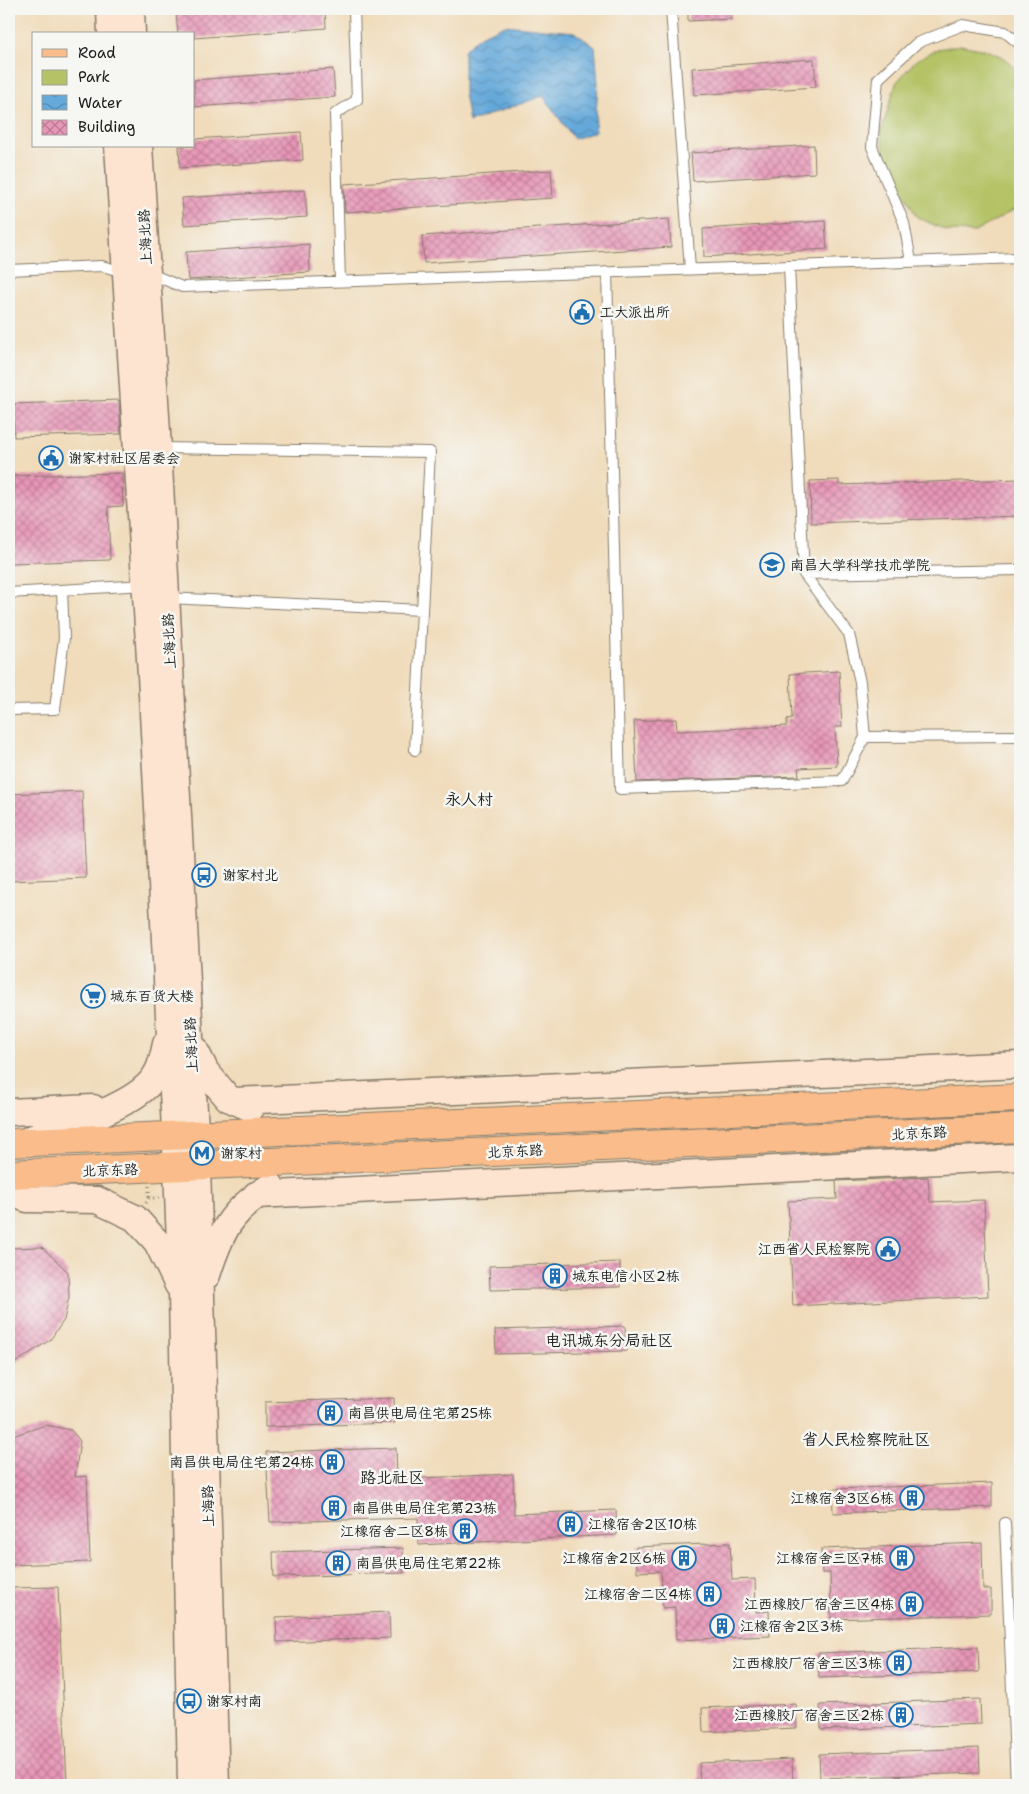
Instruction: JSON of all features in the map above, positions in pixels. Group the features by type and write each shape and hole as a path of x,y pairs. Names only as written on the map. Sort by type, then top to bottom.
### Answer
{"main road":[{"path":"110,9 111,32"},
{"path":"131,9 132,32"},
{"name":"上海北路","path":"118,148 137,272 158,448 156,591 170,1021 186,1136"},
{"name":"上海北路","path":"139,148 137,272 156,591 190,1042 186,1136"},
{"path":"14,1143 114,1107 141,1092 152,1082 162,1062 170,1021"},
{"path":"190,1042 206,1072 228,1098 254,1110 318,1130"},
{"path":"235,1101 1020,1065"},
{"path":"14,1143 1020,1098"},
{"path":"9,1112 114,1107"},
{"name":"北京东路","path":"9,1174 1020,1128"},
{"name":"上海路","path":"186,1136 216,1785"},
{"name":"北京东路","path":"256,1195 1020,1157"},
{"path":"15,1197 97,1200 135,1218 157,1242 192,1293 219,1238 242,1206 256,1195 288,1176 336,1160"},
{"name":"上海路","path":"191,1785 192,1293"}],"lane":[{"path":"340,281 335,114 357,100 354,9"},
{"path":"672,9 690,269"},
{"path":"911,262 904,223 872,147 878,79 918,43 963,25 1005,32 1020,44"},
{"path":"9,270 102,266 137,272 182,287 1020,258"},
{"path":"607,272 620,789 842,781 865,737 860,682 848,634 804,574 789,266"},
{"path":"158,448 430,452 415,750"},
{"path":"804,574 1020,570"},
{"path":"9,593 62,590 156,591 422,610"},
{"path":"9,710 55,709 64,638 62,590"},
{"path":"865,737 1020,736"},
{"path":"1005,1523 1016,1785"}],"green space":[{"path":"960,45 986,50 1000,56 1020,73 1020,202 1017,208 975,232 947,231 917,217 885,159 881,132 896,83 916,60 938,49"}],"water":[{"path":"505,25 574,32 595,47 598,83 595,132 574,139 543,96 469,122 464,93 464,50 480,36"}],"building":[{"path":"216,9 325,9 326,28 195,38 195,32 178,32 176,12"},
{"path":"688,9 731,9 731,19 688,21"},
{"path":"814,59 816,87 694,95 692,68"},
{"path":"333,69 335,97 195,107 195,80"},
{"path":"301,132 303,160 180,168 179,148 195,148 195,139"},
{"path":"814,145 815,173 693,181 691,153"},
{"path":"551,170 553,198 345,212 344,184"},
{"path":"305,190 307,217 184,225 182,198"},
{"path":"669,219 671,247 424,263 422,236"},
{"path":"825,221 827,249 704,257 703,229"},
{"path":"309,244 310,272 188,280 186,252"},
{"path":"119,400 121,434 14,437 13,404"},
{"path":"122,473 123,506 108,507 110,560 9,563 9,530 14,530 13,476"},
{"path":"1020,479 1020,516 811,523 810,481 839,480 839,485"},
{"path":"839,671 842,727 835,727 837,766 798,768 799,776 637,782 634,721 676,719 677,731 787,726 787,719 792,718 790,674"},
{"path":"82,791 86,878 9,881 9,794"},
{"name":"江西省人民检察院","path":"928,1177 930,1202 984,1200 988,1296 793,1306 788,1201 837,1199 836,1181"},
{"path":"42,1247 68,1272 69,1297 64,1320 50,1340 9,1367 9,1248"},
{"name":"城东电信小区2栋","path":"620,1262 620,1287 490,1290 489,1266"},
{"path":"625,1326 626,1351 496,1354 495,1330"},
{"name":"南昌供电局住宅第25栋","path":"394,1398 395,1423 265,1427 265,1402"},
{"path":"46,1425 71,1430 80,1441 75,1477 87,1476 90,1562 9,1565 9,1437"},
{"path":"396,1448 397,1479 513,1474 514,1514 616,1510 617,1535 419,1545 418,1518 270,1522 266,1452"},
{"name":"江橡宿舍3区6栋","path":"992,1483 992,1507 833,1513 832,1489"},
{"path":"730,1543 732,1580 755,1579 756,1612 769,1611 770,1636 676,1640 675,1607 663,1608 661,1571 637,1572 636,1547"},
{"path":"982,1543 983,1589 991,1589 991,1614 831,1619 830,1573 822,1573 821,1549"},
{"name":"南昌供电局住宅第22栋","path":"403,1548 404,1573 274,1577 273,1552"},
{"path":"58,1587 67,1784 9,1785 9,1588"},
{"path":"389,1612 390,1638 277,1642 276,1617"},
{"name":"江西橡胶厂宿舍三区3栋","path":"978,1647 979,1672 819,1678 818,1653"},
{"name":"江西橡胶厂宿舍三区2栋","path":"980,1699 981,1724 821,1730 820,1705"},
{"path":"796,1704 797,1728 703,1732 702,1708"},
{"path":"979,1748 980,1773 820,1778 819,1754"},
{"path":"792,1759 793,1784 700,1785 699,1763"}],"place":[{"name":"工大派出所","path":"582,312"},
{"name":"谢家村社区居委会","path":"51,458"},
{"name":"南昌大学科学技术学院","path":"772,565"},
{"name":"谢家村北","path":"204,875"},
{"name":"城东百货大楼","path":"93,996"},
{"name":"谢家村","path":"202,1153"},
{"name":"江西省人民检察院","path":"888,1249"},
{"name":"城东电信小区2栋","path":"555,1276"},
{"name":"南昌供电局住宅第25栋","path":"330,1413"},
{"name":"南昌供电局住宅第24栋","path":"332,1462"},
{"name":"江橡宿舍3区6栋","path":"912,1498"},
{"name":"南昌供电局住宅第23栋","path":"334,1508"},
{"name":"江橡宿舍2区10栋","path":"570,1524"},
{"name":"江橡宿舍二区8栋","path":"465,1531"},
{"name":"江橡宿舍2区6栋","path":"684,1558"},
{"name":"江橡宿舍三区7栋","path":"902,1558"},
{"name":"南昌供电局住宅第22栋","path":"338,1563"},
{"name":"江橡宿舍二区4栋","path":"709,1594"},
{"name":"江西橡胶厂宿舍三区4栋","path":"911,1604"},
{"name":"江橡宿舍2区3栋","path":"722,1626"},
{"name":"江西橡胶厂宿舍三区3栋","path":"899,1663"},
{"name":"谢家村南","path":"189,1701"},
{"name":"江西橡胶厂宿舍三区2栋","path":"901,1715"}],"district":[{"name":"永人村","path":"469,799"},
{"name":"电讯城东分局社区","path":"609,1340"},
{"name":"省人民检察院社区","path":"866,1439"},
{"name":"路北社区","path":"392,1477"}]}
